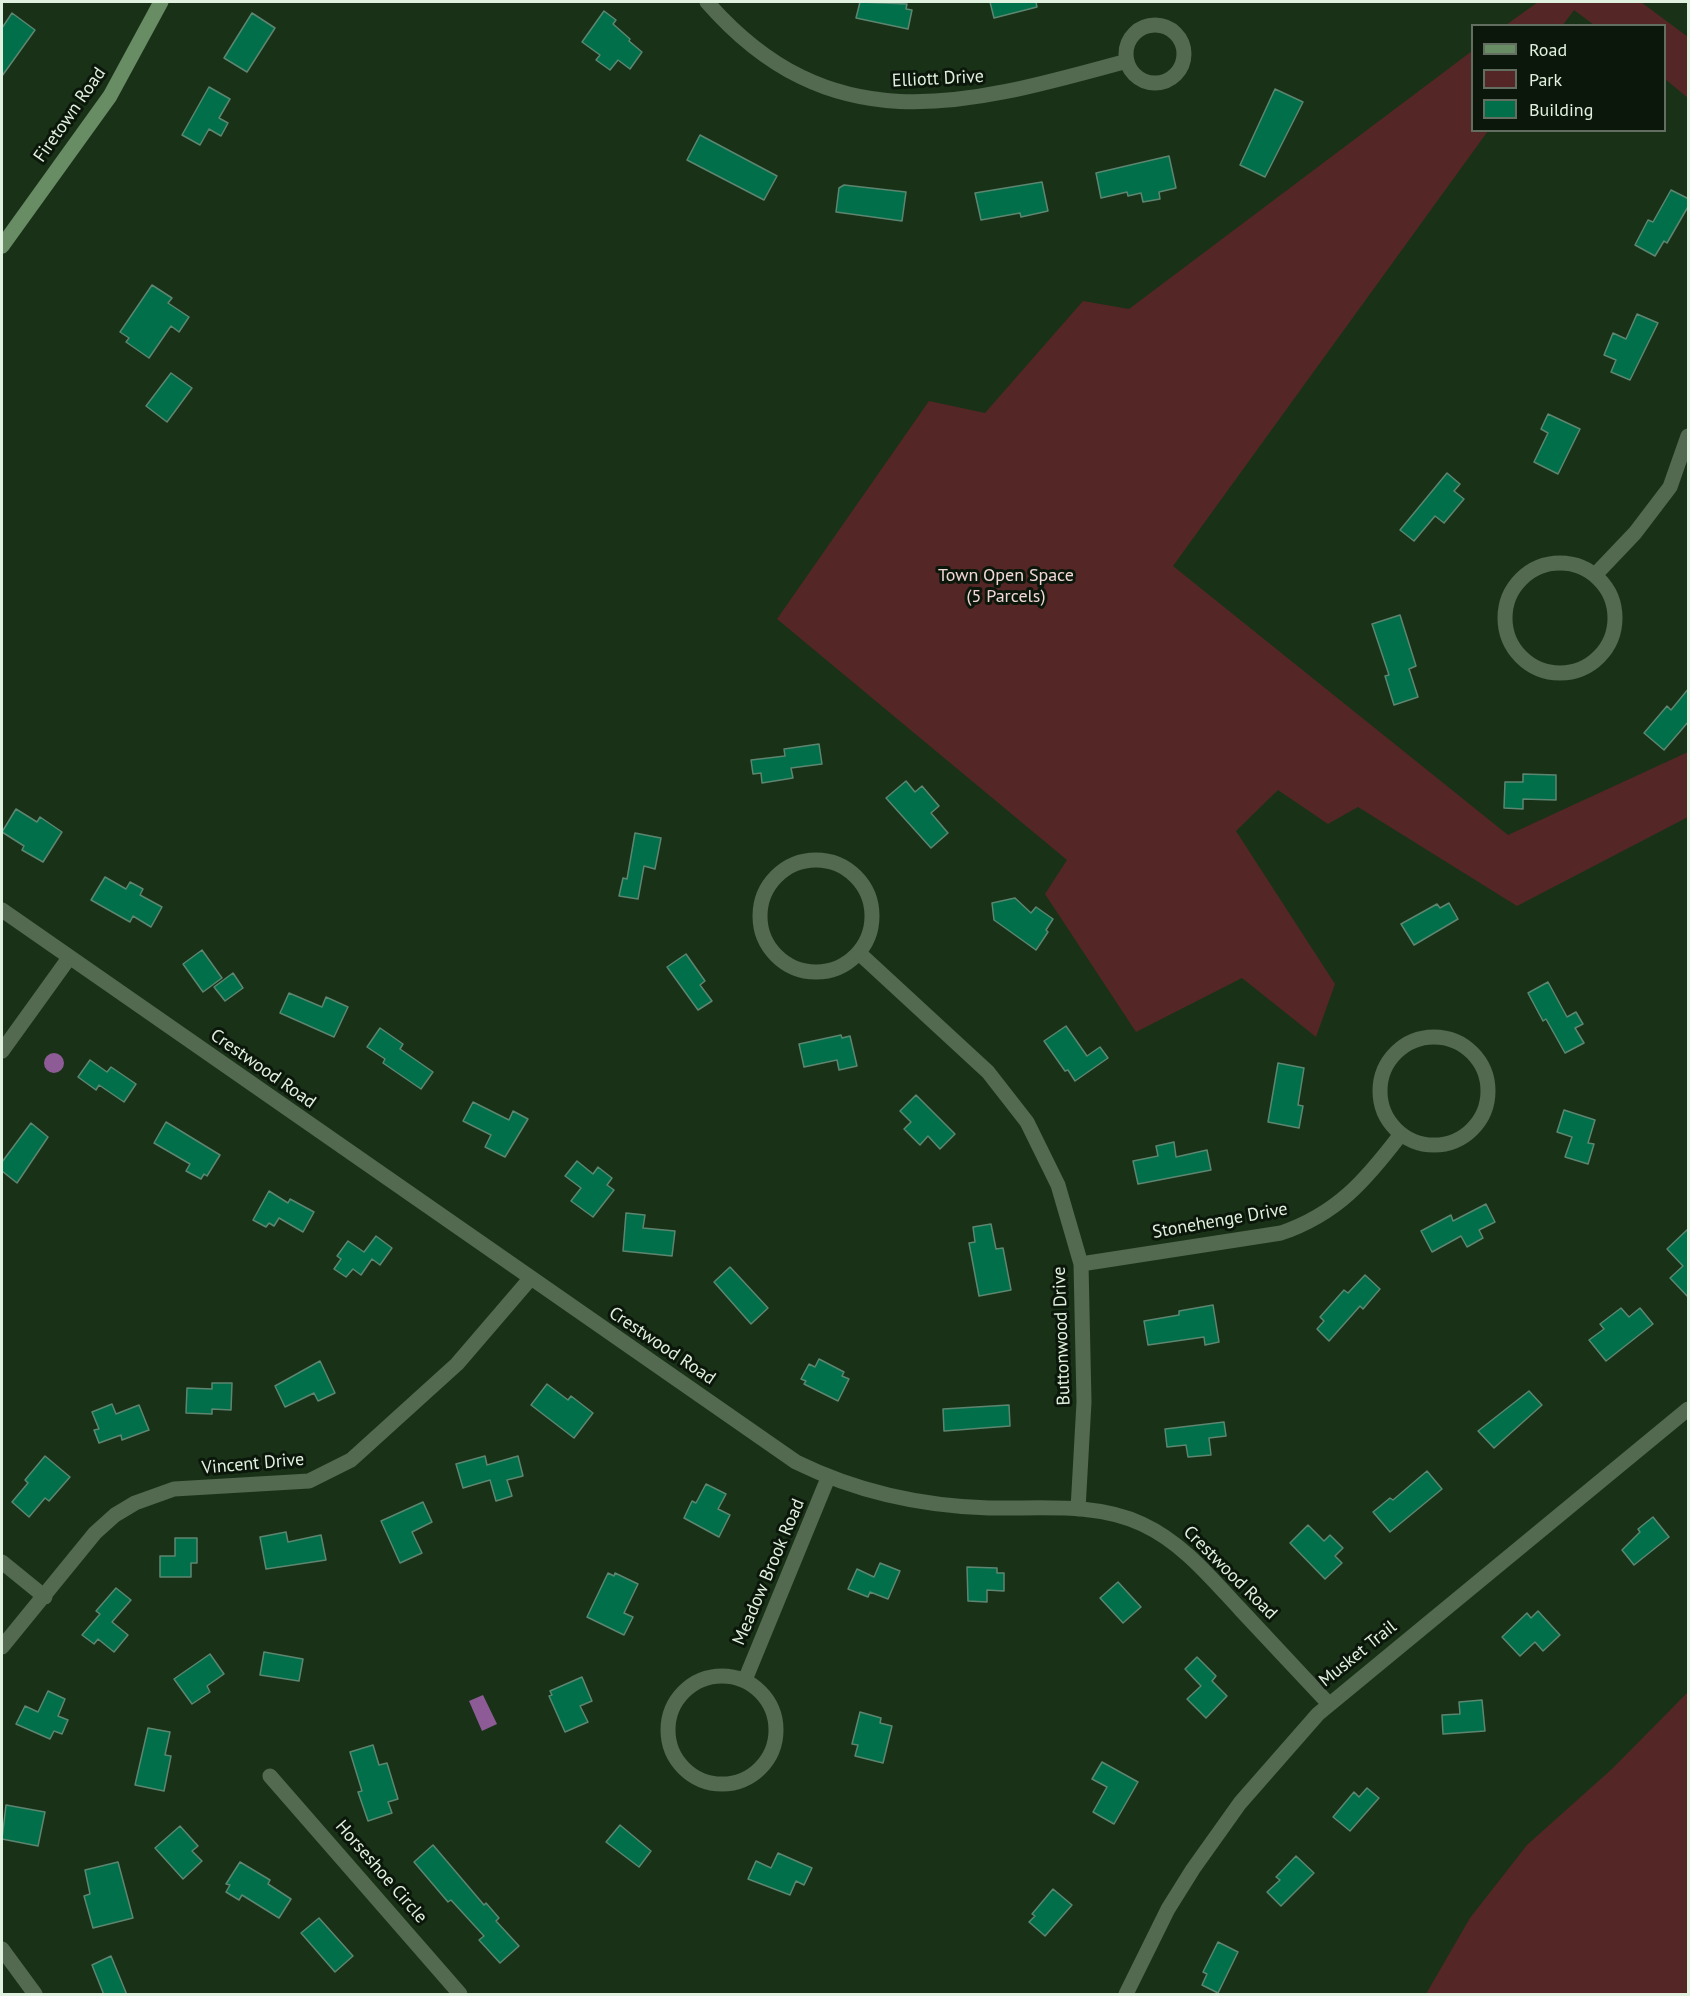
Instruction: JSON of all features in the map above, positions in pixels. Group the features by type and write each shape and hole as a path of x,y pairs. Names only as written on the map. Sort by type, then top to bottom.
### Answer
{"street":[{"name":"Firetown Road","path":"2,246 110,96 161,2"},
{"name":"Elliott Drive","path":"706,2 749,42 785,69 837,91 875,100 914,104 998,95 1127,61"},
{"path":"1595,575 1635,532 1670,487 1689,436"},
{"path":"1559,563 1578,566 1595,575 1610,596 1616,621 1613,638 1604,653 1591,665 1575,672 1558,674 1539,670 1523,660 1511,645 1505,627 1505,608 1512,590 1524,576 1541,566 1559,563"},
{"path":"807,860 827,861 845,868 860,881 870,898 873,917 869,936 859,953 844,965 825,972 806,971 787,964 772,951 763,934 760,915 764,896 774,879 789,867 807,860"},
{"name":"Crestwood Road","path":"2,910 796,1462 828,1478 876,1494 920,1502 987,1508 1078,1509 1113,1513 1141,1523 1166,1537 1192,1558 1328,1704"},
{"name":"Buttonwood Drive","path":"859,953 988,1072 1027,1122 1058,1185 1081,1264 1084,1402 1078,1509"},
{"path":"2,1051 69,958"},
{"path":"1425,1037 1443,1037 1460,1043 1474,1054 1484,1069 1488,1096 1480,1121 1468,1134 1452,1143 1434,1146 1416,1143 1401,1134 1384,1113 1379,1087 1384,1069 1394,1054 1408,1043 1425,1037"},
{"name":"Stonehenge Drive","path":"1081,1264 1281,1233 1308,1224 1344,1199 1370,1175 1401,1134"},
{"name":"Vincent Drive","path":"2,1647 95,1533 115,1515 135,1503 174,1490 309,1481 351,1460 458,1364 530,1279"},
{"name":"Musket Trail","path":"1126,1995 1168,1909 1193,1869 1240,1803 1328,1704 1689,1409"},
{"name":"Meadow Brook Road","path":"745,1680 828,1478"},
{"path":"2,1562 45,1597"},
{"path":"727,1675 745,1680 760,1690 771,1704 777,1721 776,1739 770,1756 759,1770 744,1780 726,1784 708,1782 692,1775 679,1763 670,1747 668,1729 670,1711 679,1695 693,1684 710,1676 727,1675"},
{"name":"Horseshoe Circle","path":"270,1776 460,1995"},
{"path":"2,1949 35,1995"}],"green space":[{"path":"1538,2 1641,2 1688,37 1688,98 1666,80 1666,24 1593,24 1574,10 1564,24 1507,24"},
{"name":"Town Open Space (5 Parcels)","path":"1471,52 1471,132 1487,132 1173,566 1508,835 1688,752 1688,817 1517,906 1358,807 1328,824 1278,790 1236,831 1335,984 1316,1037 1242,978 1136,1032 1045,894 1067,860 777,619 929,401 985,413 1083,301 1129,309"},
{"path":"1688,1692 1688,1994 1426,1994 1470,1918 1527,1845 1613,1768"}],"shaded area":[{"path":"50,1053 58,1053 64,1059 64,1067 58,1073 50,1073 44,1067 44,1059"},
{"path":"483,1695 497,1724 482,1731 469,1701"}],"building":[{"path":"860,2 907,4 906,9 912,10 908,29 856,18"},
{"path":"990,2 1036,2 1037,7 994,18"},
{"path":"604,11 616,20 613,24 642,52 630,69 618,60 610,70 596,60 600,55 582,42"},
{"path":"12,13 35,30 2,76 2,28"},
{"path":"252,13 275,28 247,72 224,58"},
{"path":"209,87 230,99 219,118 228,123 221,136 209,129 200,145 182,135"},
{"path":"1275,89 1303,102 1265,177 1240,165"},
{"path":"700,135 777,176 764,200 687,160"},
{"path":"1169,156 1176,188 1159,192 1160,199 1143,202 1141,193 1128,196 1127,192 1101,198 1096,173"},
{"path":"1042,182 1048,211 1021,217 1020,213 981,220 975,193"},
{"path":"844,185 906,192 902,221 836,212 839,188"},
{"path":"1671,190 1689,199 1689,205 1667,243 1664,241 1655,256 1635,245 1648,220 1653,222"},
{"path":"152,285 172,298 168,303 189,317 179,332 171,326 149,358 126,342 129,338 120,332"},
{"path":"1637,314 1658,323 1630,380 1611,372 1616,360 1604,355 1613,333 1626,339"},
{"path":"171,373 192,388 167,422 146,406"},
{"path":"1548,414 1580,429 1558,474 1534,462 1548,433 1541,429"},
{"path":"1447,473 1460,484 1454,491 1464,499 1444,523 1435,516 1414,541 1400,530"},
{"path":"1400,615 1416,666 1409,669 1418,697 1394,705 1385,676 1389,675 1372,624"},
{"path":"1689,688 1689,721 1664,750 1644,733 1667,706 1671,710"},
{"path":"819,744 822,764 791,768 793,778 762,783 761,773 753,774 751,760 785,756 784,749"},
{"path":"1523,774 1556,775 1556,800 1523,799 1523,809 1504,808 1505,782 1523,782"},
{"path":"906,781 915,792 922,786 939,806 931,813 948,833 931,848 886,798"},
{"path":"16,809 37,822 40,817 62,832 43,862 22,850 24,846 2,832"},
{"path":"635,833 661,838 655,869 644,866 638,899 619,896 623,878 627,879"},
{"path":"105,877 126,889 130,882 143,889 140,895 162,907 151,927 133,916 130,922 91,900"},
{"path":"1015,898 1031,913 1036,907 1053,919 1046,930 1048,932 1036,950 994,920 992,903"},
{"path":"1449,903 1458,919 1414,945 1401,924 1437,904 1440,908"},
{"path":"202,950 222,978 203,992 183,964"},
{"path":"686,954 705,981 700,985 712,1001 698,1010 667,967"},
{"path":"233,973 243,988 225,1001 214,987"},
{"path":"1548,982 1567,1017 1576,1012 1583,1024 1575,1028 1584,1043 1565,1053 1546,1019 1543,1021 1528,993"},
{"path":"289,993 322,1007 326,997 348,1007 334,1037 280,1013"},
{"path":"1066,1026 1087,1056 1100,1047 1108,1058 1075,1081 1044,1041"},
{"path":"380,1028 403,1044 400,1049 433,1072 421,1089 383,1063 385,1059 367,1047"},
{"path":"841,1035 842,1038 850,1036 857,1066 839,1070 837,1060 804,1067 799,1044"},
{"path":"90,1060 107,1072 111,1067 136,1084 124,1102 99,1085 96,1090 78,1077"},
{"path":"1278,1063 1304,1068 1298,1105 1303,1106 1299,1128 1268,1122"},
{"path":"916,1095 955,1134 940,1149 928,1136 920,1145 904,1129 911,1122 900,1111"},
{"path":"473,1102 509,1120 513,1111 528,1119 505,1157 485,1147 491,1135 463,1121"},
{"path":"1564,1110 1595,1120 1588,1143 1594,1144 1588,1164 1565,1157 1572,1137 1557,1132"},
{"path":"166,1122 220,1155 207,1176 204,1174 201,1179 186,1171 190,1164 154,1143"},
{"path":"31,1123 48,1137 17,1183 2,1171 2,1162"},
{"path":"1174,1142 1176,1157 1207,1150 1211,1170 1138,1184 1133,1161 1158,1156 1156,1146"},
{"path":"577,1161 593,1174 598,1167 612,1178 607,1185 614,1190 593,1217 571,1201 581,1188 565,1176"},
{"path":"269,1191 288,1203 290,1199 314,1212 303,1232 279,1218 274,1226 269,1223 266,1227 253,1220"},
{"path":"1486,1204 1495,1222 1479,1230 1483,1238 1467,1247 1461,1236 1432,1252 1421,1231 1451,1215 1453,1221"},
{"path":"626,1213 645,1215 643,1228 675,1231 672,1256 623,1251"},
{"path":"991,1224 996,1249 1003,1248 1011,1290 979,1296 969,1243 975,1242 973,1227"},
{"path":"1689,1228 1689,1298 1670,1278 1683,1266 1667,1249"},
{"path":"376,1236 392,1248 380,1265 372,1259 361,1275 353,1269 346,1277 334,1269 341,1259 337,1256 348,1241 364,1252"},
{"path":"730,1267 768,1308 751,1324 714,1282"},
{"path":"1365,1275 1380,1289 1363,1309 1360,1306 1329,1341 1317,1329 1324,1321 1320,1317 1344,1290 1348,1293"},
{"path":"1213,1305 1219,1342 1205,1345 1204,1337 1148,1345 1144,1321 1179,1315 1179,1311"},
{"path":"1621,1308 1629,1317 1640,1308 1653,1324 1606,1361 1589,1340 1604,1329 1600,1324"},
{"path":"819,1359 844,1372 842,1376 849,1379 838,1401 804,1384 806,1381 801,1379 809,1364 815,1367"},
{"path":"320,1361 335,1393 318,1401 314,1393 285,1407 275,1386"},
{"path":"212,1383 232,1383 231,1410 212,1409 212,1414 186,1413 187,1388 212,1389"},
{"path":"547,1384 568,1400 571,1396 593,1413 574,1438 531,1405"},
{"path":"1529,1391 1542,1405 1494,1448 1478,1431"},
{"path":"112,1404 116,1414 139,1405 149,1430 122,1440 121,1435 99,1443 94,1430 99,1429 92,1412"},
{"path":"1009,1405 1010,1426 944,1431 943,1409"},
{"path":"1224,1422 1226,1436 1209,1438 1211,1455 1188,1457 1186,1445 1167,1447 1165,1429"},
{"path":"45,1456 70,1477 49,1501 45,1498 29,1517 12,1502 28,1483 25,1480"},
{"path":"485,1456 487,1465 518,1456 523,1476 507,1480 512,1496 496,1501 490,1480 463,1488 456,1464"},
{"path":"1427,1471 1442,1489 1390,1532 1373,1512 1390,1498 1393,1500"},
{"path":"706,1484 726,1494 718,1509 730,1515 719,1537 684,1518 692,1501 696,1503"},
{"path":"423,1502 432,1522 412,1532 422,1553 400,1563 381,1521"},
{"path":"1653,1517 1669,1537 1634,1565 1622,1550 1640,1532 1638,1529"},
{"path":"1308,1525 1324,1541 1330,1535 1343,1548 1335,1556 1342,1563 1325,1579 1290,1543"},
{"path":"286,1532 288,1542 321,1535 326,1560 266,1569 260,1537"},
{"path":"175,1538 197,1538 197,1563 191,1563 191,1577 160,1577 160,1556 175,1556"},
{"path":"880,1563 900,1571 888,1599 870,1592 868,1597 848,1589 857,1569 874,1577"},
{"path":"967,1567 997,1568 997,1573 1004,1573 1004,1591 987,1590 987,1602 968,1601"},
{"path":"608,1573 614,1576 615,1573 638,1584 624,1613 633,1617 624,1635 587,1617"},
{"path":"1118,1582 1141,1607 1123,1623 1100,1598"},
{"path":"116,1588 131,1600 112,1622 128,1635 114,1652 98,1639 94,1644 82,1635 100,1614 96,1611"},
{"path":"1538,1611 1560,1635 1543,1651 1535,1642 1520,1656 1502,1637 1527,1613 1531,1618"},
{"path":"264,1652 303,1659 299,1681 260,1675"},
{"path":"210,1654 224,1674 207,1686 210,1692 192,1704 174,1679"},
{"path":"1197,1657 1216,1676 1212,1681 1227,1696 1206,1718 1187,1699 1201,1686 1185,1669"},
{"path":"582,1677 592,1701 580,1706 588,1722 565,1732 549,1696 552,1695 550,1691"},
{"path":"48,1691 65,1699 58,1716 68,1720 62,1734 54,1731 50,1739 16,1724 25,1706 38,1712"},
{"path":"1482,1700 1485,1731 1443,1734 1442,1715 1460,1714 1459,1702"},
{"path":"860,1712 881,1718 880,1723 892,1726 883,1763 855,1756 858,1745 852,1744"},
{"path":"148,1728 170,1732 165,1755 171,1756 164,1791 135,1785"},
{"path":"373,1745 379,1765 387,1763 398,1799 388,1802 392,1813 368,1821 358,1792 362,1791 350,1752"},
{"path":"1102,1762 1138,1782 1114,1824 1093,1812 1107,1787 1092,1779"},
{"path":"1367,1788 1379,1798 1350,1831 1333,1817 1354,1792 1359,1797"},
{"path":"6,1805 45,1812 38,1846 2,1839"},
{"path":"620,1825 651,1851 639,1867 606,1842"},
{"path":"180,1826 198,1846 192,1851 202,1861 183,1879 155,1848"},
{"path":"433,1845 484,1905 486,1903 499,1918 496,1921 519,1946 500,1963 479,1940 484,1936 451,1900 448,1902 414,1862"},
{"path":"778,1853 812,1868 804,1885 796,1881 790,1895 748,1879 756,1861 771,1868"},
{"path":"1296,1856 1314,1873 1281,1906 1267,1892 1280,1880 1276,1877"},
{"path":"118,1862 133,1918 93,1928 84,1896 90,1894 85,1870"},
{"path":"240,1862 270,1880 268,1884 291,1899 279,1918 242,1895 239,1900 226,1892 230,1885 226,1884"},
{"path":"1053,1889 1072,1905 1045,1936 1029,1922 1035,1916 1032,1914"},
{"path":"319,1918 353,1956 335,1972 301,1933"},
{"path":"1218,1942 1238,1952 1218,1993 1202,1985 1207,1974 1203,1972"},
{"path":"111,1956 127,1995 104,1995 92,1965"}]}
